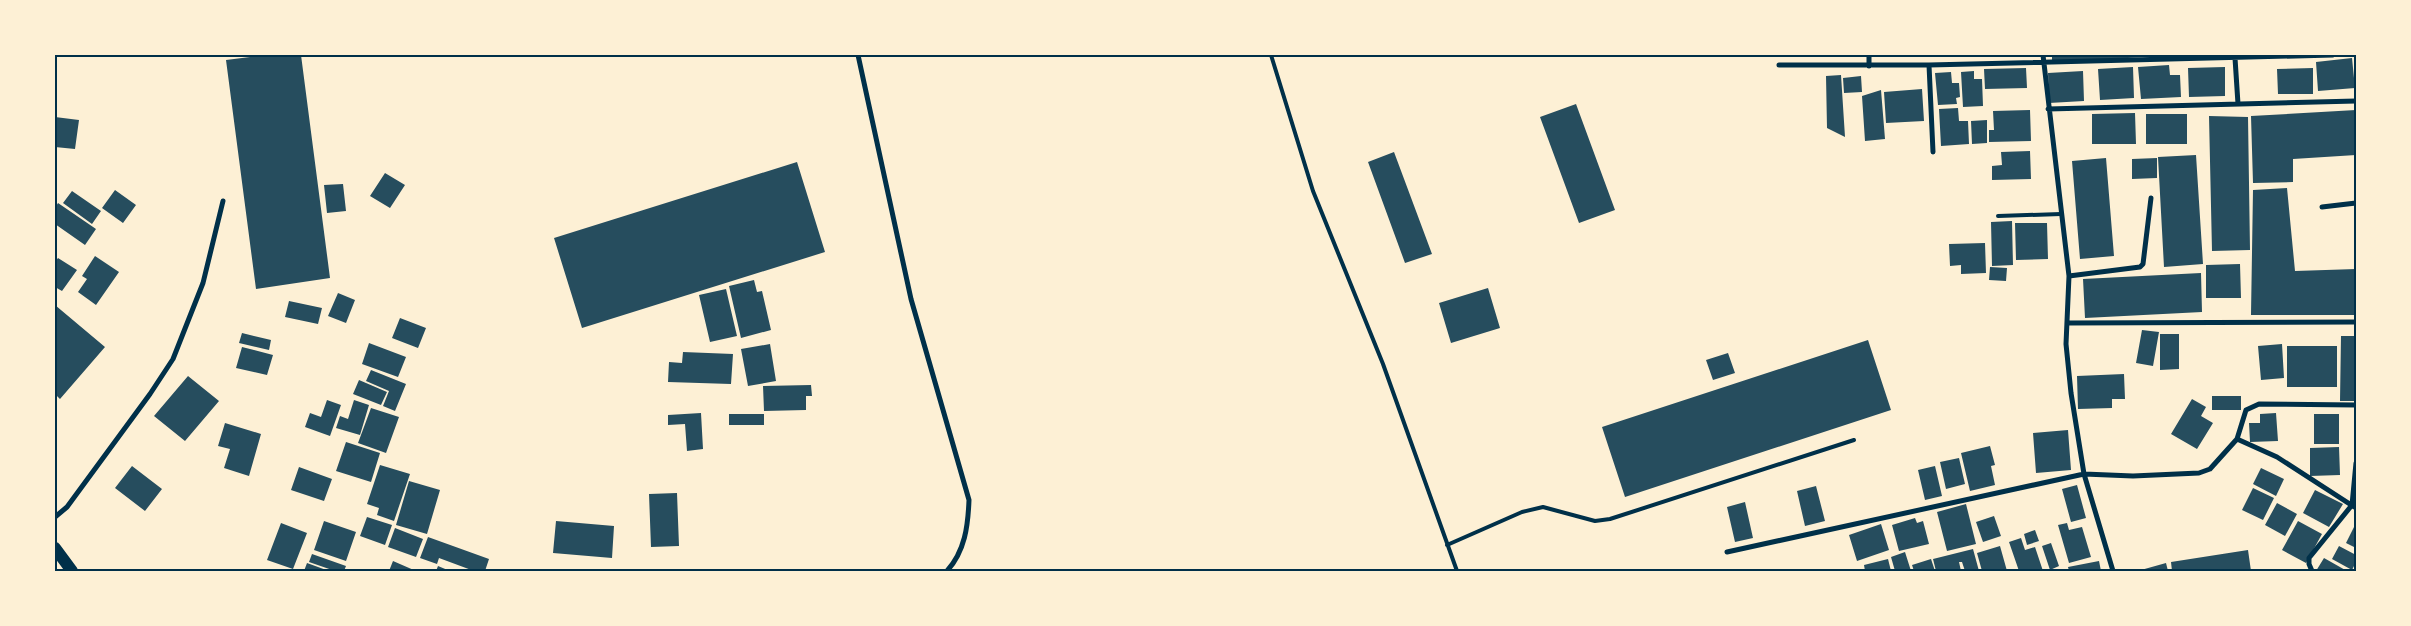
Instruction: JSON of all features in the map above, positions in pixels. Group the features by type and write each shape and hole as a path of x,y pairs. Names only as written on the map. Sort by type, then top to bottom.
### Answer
{"main road":[{"path":"55,548 72,571"}],"street":[{"path":"858,55 911,299 969,500 968,528 954,563 947,571"},
{"path":"1869,55 1869,66"},
{"path":"2043,55 2068,276 2066,344 2071,393 2084,474 2113,571"},
{"path":"1779,65 1929,66 2333,55"},
{"path":"2235,58 2238,104"},
{"path":"1929,66 1933,152"},
{"path":"2048,109 2356,101"},
{"path":"2068,276 2140,267 2143,264 2151,198"},
{"path":"55,517 67,507 150,394 172,359 203,284 223,202"},
{"path":"2322,207 2356,203"},
{"path":"2067,323 2356,322"},
{"path":"1727,552 2084,474 2133,476 2199,473 2210,469 2237,439 2246,410 2259,404 2356,405"},
{"path":"2237,439 2277,457 2354,507"},
{"path":"2312,571 2308,564 2309,558 2354,507 2356,463"}],"lane":[{"path":"1272,55 1313,191 1383,364 1457,571"},
{"path":"1998,216 2061,214"},
{"path":"1447,545 1522,512 1544,507 1595,521 1610,519 1854,440"}],"building":[{"path":"265,55 301,55 330,278 256,289 226,60"},
{"path":"2052,55 2158,55 2158,56 2052,63"},
{"path":"2352,58 2355,88 2318,91 2316,62"},
{"path":"2169,65 2170,75 2180,75 2181,97 2141,99 2138,67"},
{"path":"2133,67 2134,98 2100,100 2098,69"},
{"path":"2225,67 2225,96 2189,97 2188,68"},
{"path":"2026,68 2027,88 1985,89 1984,69"},
{"path":"2313,68 2313,94 2278,94 2277,69"},
{"path":"1974,71 1974,79 1982,79 1983,106 1963,107 1961,72"},
{"path":"2083,71 2084,101 2049,103 2048,73"},
{"path":"1951,72 1952,83 1959,83 1960,97 1956,98 1957,104 1938,105 1935,73"},
{"path":"1841,75 1845,137 1827,128 1826,76"},
{"path":"1861,76 1862,92 1844,93 1843,78"},
{"path":"1922,89 1924,121 1886,123 1884,92"},
{"path":"1881,90 1885,139 1865,141 1862,96"},
{"path":"1576,104 1615,210 1579,223 1540,117"},
{"path":"1958,108 1959,121 1968,121 1969,144 1941,146 1939,109"},
{"path":"2030,110 2031,141 1989,142 1989,130 1994,130 1993,111"},
{"path":"2356,110 2356,155 2293,159 2293,182 2253,183 2251,116"},
{"path":"2135,113 2136,144 2092,144 2092,114"},
{"path":"2146,114 2187,114 2187,144 2146,144"},
{"path":"2209,116 2248,117 2250,250 2212,251"},
{"path":"55,117 79,120 75,149 55,147"},
{"path":"1987,120 1987,143 1972,144 1971,121"},
{"path":"2030,151 2031,179 1992,180 1992,166 2002,165 2001,152"},
{"path":"1394,152 1432,254 1405,263 1368,162"},
{"path":"2196,155 2203,264 2164,267 2158,157"},
{"path":"2106,158 2114,256 2080,259 2072,161"},
{"path":"2157,158 2157,178 2132,179 2132,159"},
{"path":"797,162 825,252 582,328 554,238"},
{"path":"385,173 405,185 390,208 370,196"},
{"path":"343,184 346,211 327,213 324,185"},
{"path":"2287,188 2295,271 2356,269 2356,315 2251,315 2253,190"},
{"path":"115,190 136,205 123,223 102,208"},
{"path":"72,191 101,211 92,224 63,203"},
{"path":"58,203 96,229 85,245 55,224 55,208"},
{"path":"2012,221 2013,265 1992,266 1991,222"},
{"path":"2015,223 2047,223 2048,259 2016,260"},
{"path":"1985,243 1986,273 1961,274 1961,265 1950,266 1949,244"},
{"path":"95,256 119,272 96,305 78,292 87,279 82,276"},
{"path":"58,258 77,270 62,291 55,287 55,262"},
{"path":"2240,264 2241,298 2206,298 2206,265"},
{"path":"1990,267 2007,268 2006,281 1989,280"},
{"path":"2201,273 2202,312 2085,318 2083,279"},
{"path":"754,280 757,292 762,291 771,330 741,338 729,286"},
{"path":"1488,288 1500,328 1451,343 1439,303"},
{"path":"726,289 737,336 710,342 699,295"},
{"path":"338,293 355,300 346,323 328,316"},
{"path":"289,301 322,308 318,324 285,317"},
{"path":"55,305 105,347 60,399 55,394"},
{"path":"400,318 426,328 418,348 392,338"},
{"path":"2142,330 2159,332 2153,366 2136,363"},
{"path":"242,333 271,340 269,350 239,343"},
{"path":"2160,334 2179,334 2179,369 2160,370"},
{"path":"2341,336 2356,336 2356,401 2340,401"},
{"path":"1868,340 1891,410 1625,497 1602,427"},
{"path":"369,343 406,357 398,377 362,364"},
{"path":"770,344 776,381 748,386 741,349"},
{"path":"2282,344 2284,378 2261,380 2258,346"},
{"path":"2287,346 2337,346 2337,387 2287,387"},
{"path":"242,347 273,355 267,375 236,368"},
{"path":"683,352 733,354 731,384 668,382 669,362 682,363"},
{"path":"1728,353 1735,373 1713,380 1706,360"},
{"path":"371,370 406,384 395,411 383,406 389,391 366,381"},
{"path":"2124,374 2125,399 2112,399 2112,408 2078,409 2077,376"},
{"path":"188,376 219,401 185,441 154,416"},
{"path":"359,380 387,392 381,405 353,394"},
{"path":"811,385 812,396 806,396 806,410 764,411 763,386"},
{"path":"2212,396 2241,396 2241,410 2212,410"},
{"path":"2192,399 2206,407 2201,416 2213,423 2197,449 2171,434"},
{"path":"327,400 341,405 330,436 305,427 310,413 321,417"},
{"path":"354,400 369,405 360,435 336,428 340,416 348,419"},
{"path":"371,408 399,417 386,453 358,443"},
{"path":"701,413 703,449 687,451 685,424 668,425 668,415"},
{"path":"2276,413 2278,441 2250,442 2249,423 2260,423 2260,414"},
{"path":"729,414 764,414 764,425 729,425"},
{"path":"2314,414 2339,414 2339,444 2314,444"},
{"path":"225,423 261,434 249,476 224,468 230,449 218,446"},
{"path":"2068,430 2071,470 2036,473 2033,433"},
{"path":"346,442 380,453 371,482 336,471"},
{"path":"1990,446 1995,465 1991,466 1995,485 1970,491 1961,453"},
{"path":"2339,447 2340,475 2310,476 2310,448"},
{"path":"1959,458 1965,484 1946,489 1940,462"},
{"path":"380,465 410,474 394,521 377,515 379,508 367,504"},
{"path":"132,466 162,489 145,511 115,488"},
{"path":"1935,466 1942,496 1925,500 1918,470"},
{"path":"299,467 332,479 324,501 291,490"},
{"path":"2261,468 2284,479 2276,496 2253,484"},
{"path":"409,481 440,490 427,534 396,525"},
{"path":"2077,485 2086,518 2071,522 2062,489"},
{"path":"1816,486 1825,521 1805,526 1797,491"},
{"path":"2253,488 2274,498 2263,520 2242,510"},
{"path":"2315,490 2343,504 2329,527 2303,513"},
{"path":"677,493 679,546 651,547 649,494"},
{"path":"1745,502 1753,538 1735,542 1727,507"},
{"path":"2277,503 2297,514 2285,536 2265,525"},
{"path":"1966,504 1976,544 1947,551 1937,512"},
{"path":"1994,516 2001,536 1983,542 1976,522"},
{"path":"367,517 392,525 385,545 360,536"},
{"path":"1915,518 1917,523 1923,521 1929,544 1899,551 1892,525"},
{"path":"324,521 356,532 346,561 314,550"},
{"path":"556,521 614,526 612,558 553,553"},
{"path":"2298,521 2322,534 2306,563 2282,550"},
{"path":"281,523 307,533 293,569 267,560"},
{"path":"2067,523 2069,530 2082,527 2091,557 2069,563 2058,525"},
{"path":"2356,523 2356,548 2346,543"},
{"path":"1881,524 1889,550 1857,561 1849,535"},
{"path":"395,528 423,539 416,557 388,547"},
{"path":"2035,530 2039,541 2027,545 2024,534"},
{"path":"428,537 489,559 485,571 474,571 439,558 437,564 420,558"},
{"path":"2021,538 2025,550 2035,547 2043,571 2019,571 2009,542"},
{"path":"2051,543 2059,566 2050,570 2042,546"},
{"path":"2000,546 2007,571 1982,571 1977,553"},
{"path":"2339,546 2356,555 2356,562 2352,570 2332,559"},
{"path":"1973,549 1979,571 1965,571 1962,562 1959,562 1961,571 1936,571 1933,559"},
{"path":"2248,550 2251,571 2172,571 2171,562"},
{"path":"1905,552 1911,571 1895,571 1891,557"},
{"path":"312,554 346,566 344,571 335,571 309,562"},
{"path":"2324,558 2347,571 2316,571"},
{"path":"1888,559 1891,571 1865,571 1864,565"},
{"path":"1931,559 1935,571 1914,571 1912,565"},
{"path":"393,561 416,571 389,571"},
{"path":"2099,561 2101,571 2069,571 2068,567"},
{"path":"307,563 329,571 304,571"},
{"path":"2166,563 2168,571 2141,571 2141,570"},
{"path":"438,566 450,571 436,571"}]}
